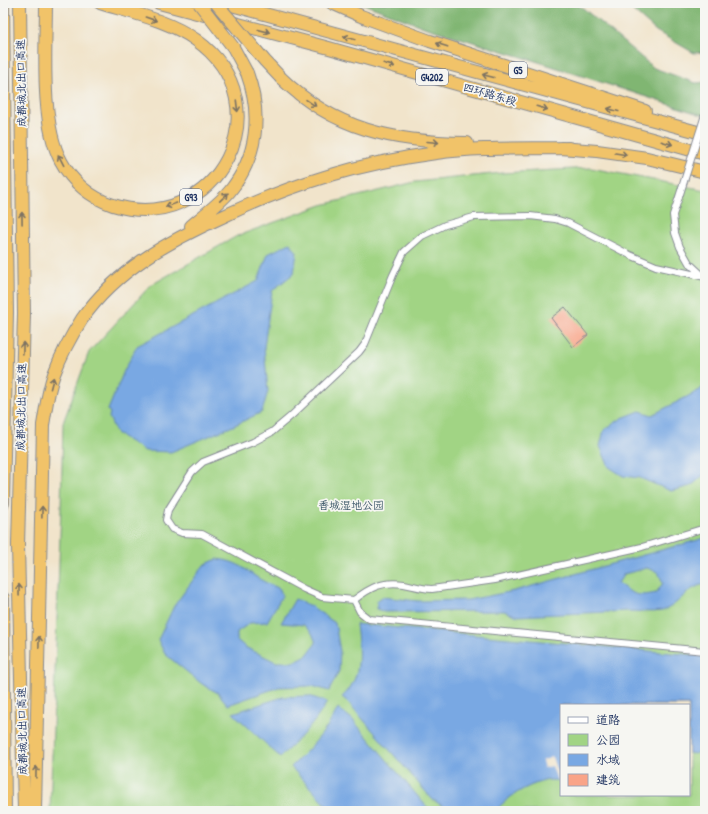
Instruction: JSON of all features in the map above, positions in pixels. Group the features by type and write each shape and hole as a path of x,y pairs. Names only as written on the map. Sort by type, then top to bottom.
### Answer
{"highway":[{"name":"成都城北出口高速","path":"3,3 7,312 3,503"},
{"name":"成都城北出口高速","path":"20,3 24,314 18,545 24,811"},
{"name":"G93","path":"46,3 47,108 54,144 61,161 70,175 81,187 95,197 126,208 143,210 172,206 189,199 201,190 221,170 231,154 237,130 238,114 233,87 226,71 218,60 196,40 169,26 100,3"},
{"name":"四环路东段","path":"159,3 336,50 705,154"},
{"path":"35,811 43,425 54,375 72,336 83,319 106,291 120,277 161,248 210,210 230,192 247,162 252,149 257,117 255,99 247,73 232,47 200,3"},
{"path":"216,3 265,61 295,92 323,111 373,132 399,138 437,142 533,144 597,150 647,158 705,172"},
{"name":"四环路东段","path":"224,3 705,133"},
{"name":"G5","path":"332,3 361,16 430,41 609,99 705,133"},
{"path":"161,248 197,228 258,200 310,180 345,170 437,152 489,149 569,148"},
{"name":"成都城北出口高速","path":"3,598 6,811"}],"street":[{"path":"705,114 680,197 673,215 677,240 680,247 689,263 705,277"},
{"path":"705,277 656,266 630,255 568,223 555,220 530,216 474,218 445,225 422,236 404,252 365,344 359,352 272,432 253,442 203,462 192,472 168,510 166,520 172,529 182,533 202,534 304,589 322,596 354,600 375,586 386,583 422,589 432,589 495,580 642,547 705,528"},
{"path":"354,600 360,612 369,619 705,651"}],"green space":[{"path":"361,3 572,3 583,8 654,68 696,83 705,82 705,116 545,64 424,27"},
{"path":"624,3 705,3 705,52 694,53 656,31"},
{"name":"香城湿地公园","path":"591,168 705,190 705,811 50,811 63,423 89,352 151,285 237,236 322,205 415,182 502,173"}],"water":[{"path":"290,243 297,252 294,273 272,291 264,347 268,391 262,412 171,452 145,451 116,433 109,417 110,413 108,410 124,371 137,346 258,281 268,254"},
{"path":"705,384 705,474 691,486 671,491 640,478 623,476 609,467 600,446 604,430 622,418 640,411 652,415 700,390"},
{"path":"705,538 705,584 693,589 668,609 662,611 518,616 504,611 384,612 377,609 377,601 382,597 418,601 468,600 514,591","holes":["647,568 658,572 663,583 656,593 644,595 636,594 618,583 624,574"]},
{"path":"217,559 237,564 263,581 280,589 282,596 267,622 250,623 237,632 237,640 245,647 276,662 293,662 307,655 316,643 312,633 304,625 281,623 295,599 311,606 335,623 340,651 339,671 329,691 312,686 279,687 228,705 218,693 202,684 165,654 158,640 174,606 204,565"},
{"path":"356,624 704,656 705,746 695,754 690,753 690,704 560,704 560,780 546,780 530,786 505,801 495,811 450,811 432,799 342,697 351,686 357,670 358,639"},
{"path":"309,696 327,702 312,725 280,757 233,713 283,697"},
{"path":"338,708 352,719 426,806 433,811 332,811 291,767 323,733"}],"pier":[{"path":"552,757 560,780 557,780 552,766 544,768 542,761"}],"building":[{"path":"565,307 588,335 573,347 551,318"}]}
